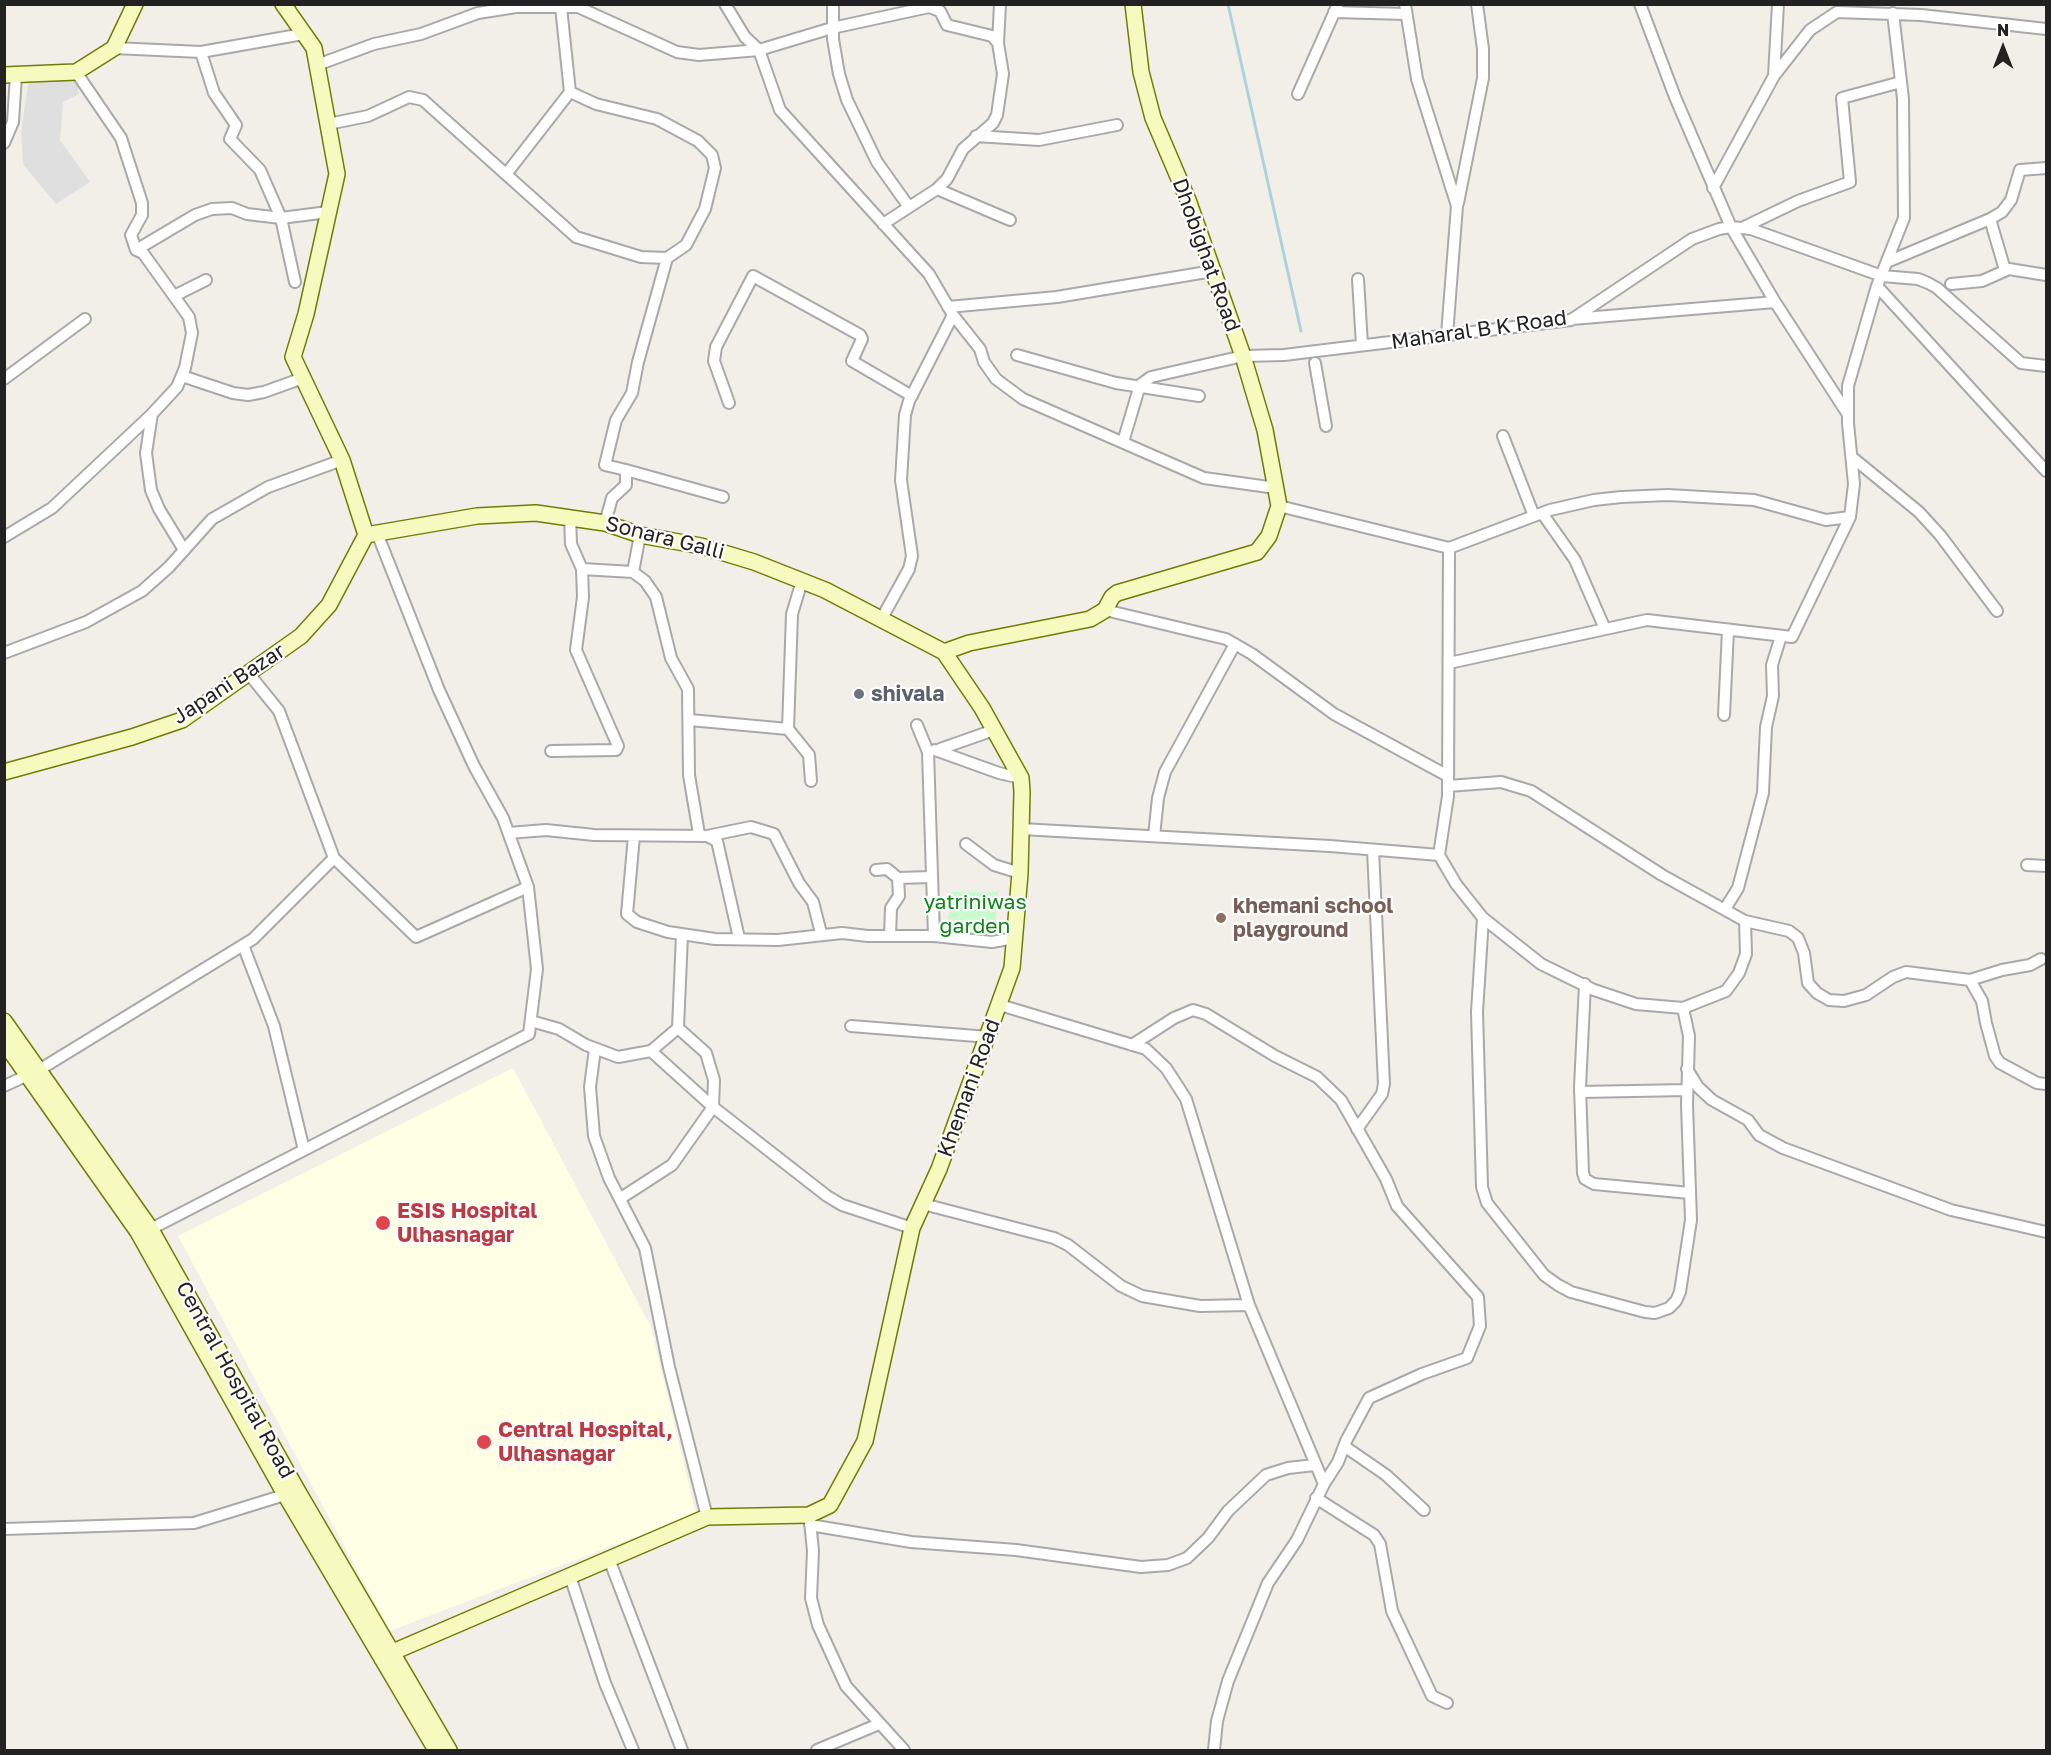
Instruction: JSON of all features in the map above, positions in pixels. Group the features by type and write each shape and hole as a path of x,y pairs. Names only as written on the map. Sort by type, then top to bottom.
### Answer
{"street":[{"path":"4,143 13,122 10,75 76,72 114,48 135,4"},
{"path":"145,1232 529,1034 537,969 528,887 509,833 439,690 342,460 293,357 306,314 337,174 314,48 283,4"},
{"path":"725,4 746,37 759,50 780,110 929,274 950,311 980,349 984,362 996,379 1023,399 1204,478 1276,488"},
{"path":"833,4 832,28 839,75 847,100 877,162 909,207"},
{"path":"883,224 938,189 959,154 976,136 987,129 996,115 1003,74 998,43 1000,4"},
{"name":"Dhobighat Road","path":"1133,4 1141,72 1153,118 1188,200 1243,356 1265,430 1279,506"},
{"path":"1447,335 1457,206 1483,78 1483,49 1477,4"},
{"path":"1640,4 1713,188 1731,227 1775,302 1847,413"},
{"path":"1774,76 1778,4"},
{"path":"317,65 374,44 421,34 478,13 503,7 578,7 677,52 699,55 759,50 832,28 929,7 940,11 947,24 992,36 998,43"},
{"path":"507,173 570,92 561,7"},
{"path":"1298,94 1336,8 1406,9 1417,79 1457,206"},
{"path":"1713,188 1774,76 1810,30 1823,19 1837,12 1893,13 2046,29"},
{"path":"1449,663 1647,620 1792,637 1850,517 1854,504 1853,458 1847,413 1848,386 1880,281 1900,233 1906,200 1900,82 1893,13"},
{"path":"114,48 201,52 303,34"},
{"path":"201,52 214,93 236,125 230,140 260,170 281,218 295,282"},
{"path":"4,537 51,508 152,414 177,387 182,376 192,333 189,317 143,253 136,250 131,235 142,215 142,203 121,138 76,72"},
{"path":"1744,227 1798,201 1850,182 1842,98 1900,82"},
{"path":"328,124 368,116 415,97 449,120 576,237 641,257 667,258 686,245 705,209 715,168 712,155 698,141 657,119 588,101 570,92"},
{"path":"976,136 1040,140 1117,125"},
{"path":"1887,262 2002,212 2011,200 2020,170 2046,168"},
{"path":"938,189 1010,220"},
{"path":"136,250 195,215 212,209 232,208 247,214 281,218 328,212"},
{"path":"1990,219 2005,270"},
{"name":"Maharal B K Road","path":"1140,385 1151,377 1243,356 1284,355 1571,320 1692,239 1731,227 1744,227 1880,281 1918,279 1937,288 2021,363 2046,366"},
{"path":"667,258 638,362 632,393 616,420 604,465 723,497"},
{"path":"1952,284 1982,281 2013,268 2024,273 2046,275"},
{"path":"950,311 1057,297 1213,271"},
{"path":"729,403 714,361 716,347 753,276 860,335 862,339 852,361 912,396"},
{"path":"1358,279 1362,345"},
{"path":"174,296 206,280"},
{"path":"1880,281 2046,471"},
{"path":"1571,320 1775,302"},
{"path":"882,618 909,569 912,556 901,480 902,434 912,396 950,311"},
{"path":"4,379 85,319"},
{"path":"1017,355 1116,383 1199,396"},
{"path":"1315,363 1326,426"},
{"path":"182,376 233,393 248,394 264,392 303,378"},
{"path":"1124,442 1140,385"},
{"path":"152,414 146,453 148,478 159,509 184,550"},
{"path":"1503,436 1538,515 1575,560 1605,629"},
{"path":"1853,458 1919,512 1940,535 1997,611"},
{"path":"4,653 86,622 142,591 212,519 268,487 342,460"},
{"path":"605,523 612,498 626,485 626,470"},
{"path":"944,652 969,643 1090,619 1105,610 1112,597 1118,593 1257,552 1269,536 1279,506 1449,548 1538,515 1594,500 1668,495 1754,500 1827,520 1850,517"},
{"name":"Sonara Galli","path":"372,534 477,516 536,513 605,523 640,535 701,546 802,580 882,618 944,652"},
{"path":"551,751 615,750 618,746 576,650 583,597 582,569 571,544 570,517"},
{"name":"Japani Bazar","path":"4,772 132,737 182,720 301,636 329,605 372,534"},
{"path":"633,572 640,535"},
{"path":"1449,548 1448,781 1438,855 1456,884 1483,918 1541,964 1636,1004 1683,1008 1726,991 1739,973 1746,954 1745,921"},
{"path":"582,569 633,572 645,581 656,597 671,658 688,689 689,775 703,835"},
{"path":"802,580 792,614 788,729 809,755 812,781"},
{"path":"1105,610 1210,633 1235,644 1334,714 1448,781 1501,782 1531,790 1662,875 1745,921 1789,931 1798,938 1804,953 1808,983 1817,993 1829,1000 1844,1001 1866,995 1893,977 1906,972 1970,980 2030,965 2041,959"},
{"path":"1724,715 1728,630"},
{"path":"1725,909 1738,888 1763,793 1766,727 1773,696 1772,665 1781,636"},
{"path":"1154,837 1158,798 1165,772 1235,644"},
{"name":"Khemani Road","path":"810,1520 830,1505 865,1441 912,1228 939,1169 989,1037 1012,968 1020,873 1021,778 994,730 944,652"},
{"path":"249,674 279,711 334,858 416,937 528,887"},
{"path":"690,720 788,729"},
{"path":"917,725 932,751 934,936"},
{"path":"932,751 954,746 994,730"},
{"path":"932,751 1021,778"},
{"path":"509,833 546,830 634,836 703,835 751,827 774,834 799,883 813,902 821,933"},
{"path":"1021,829 1438,855"},
{"path":"703,835 717,841 739,938"},
{"path":"634,836 627,914 637,922 682,935 778,940 821,933 934,936 992,942 1014,938"},
{"path":"966,844 994,865 1020,873"},
{"path":"1357,1129 1382,1094 1384,1084 1373,850"},
{"path":"4,1086 33,1072 253,939 334,858"},
{"path":"2027,865 2046,866"},
{"path":"876,870 887,869 898,878 932,877"},
{"path":"890,936 891,908 899,896 898,878"},
{"path":"1483,918 1477,1012 1482,1187 1487,1203 1544,1275 1558,1286 1571,1292 1655,1313 1669,1308 1677,1301 1691,1220 1687,1090 1689,1036 1683,1008"},
{"path":"531,1022 559,1029 595,1049 618,1057 651,1051 678,1028 682,935"},
{"path":"243,945 274,1026 304,1150"},
{"path":"1970,980 1982,1001 1989,1034 2000,1063 2037,1083 2046,1084"},
{"path":"1585,984 1580,1092 1585,1179 1594,1184 1690,1193"},
{"path":"1000,1005 1146,1049 1166,1068 1186,1099 1249,1305 1324,1484"},
{"path":"1132,1045 1174,1018 1193,1011 1206,1014 1275,1056 1317,1077 1341,1100 1386,1179 1397,1206 1478,1297 1480,1326 1467,1358 1422,1374 1369,1398 1338,1462 1316,1498 1297,1540 1268,1583 1228,1681 1217,1722 1214,1750"},
{"name":"Central Hospital Road","path":"4,1021 33,1072 145,1232 292,1493 388,1656 449,1750"},
{"path":"851,1026 989,1037"},
{"path":"621,1198 672,1165 713,1107 714,1080 706,1053 678,1028"},
{"name":"Central Hospital Road","path":"4,1042 33,1072"},
{"path":"595,1049 590,1087 594,1136 609,1178 645,1248 669,1366 707,1517"},
{"path":"651,1051 713,1107 842,1205 912,1228"},
{"path":"1687,1069 1698,1087 1712,1100 1748,1120 1759,1135 1783,1148 1951,1210 2046,1232"},
{"path":"1580,1092 1687,1090"},
{"path":"923,1204 1054,1238 1068,1245 1121,1286 1142,1296 1200,1306 1249,1305"},
{"path":"1344,1446 1386,1475 1424,1510"},
{"path":"388,1656 707,1517 810,1520 911,1542 1016,1550 1141,1567 1168,1565 1187,1558 1208,1538 1228,1511 1266,1475 1288,1468 1316,1465"},
{"path":"4,1529 194,1523 292,1493"},
{"path":"1316,1498 1374,1535 1380,1544 1392,1611 1432,1696 1447,1703"},
{"path":"810,1520 813,1551 812,1598 818,1625 846,1686 904,1750"},
{"path":"609,1559 682,1750"},
{"path":"570,1576 605,1683 633,1750"},
{"name":"Central Hospital Road","path":"388,1656 436,1750"},
{"path":"817,1750 879,1724"}],"shaded area":[{"path":"75,74 79,94 63,102 60,140 90,182 56,204 23,164 21,131 29,79"},
{"name":"Central Hospital, Ulhasnagar","path":"513,1068 651,1327 696,1514 390,1631 178,1236"}],"green space":[{"name":"yatriniwas garden","path":"951,892 998,892 994,937 947,933"}],"waterway":[{"path":"1228,4 1301,331"}],"place":[{"name":"shivala","path":"859,694"},
{"name":"khemani school playground","path":"1221,918"},
{"name":"ESIS Hospital Ulhasnagar","path":"383,1223"},
{"name":"Central Hospital, Ulhasnagar","path":"484,1442"}]}
